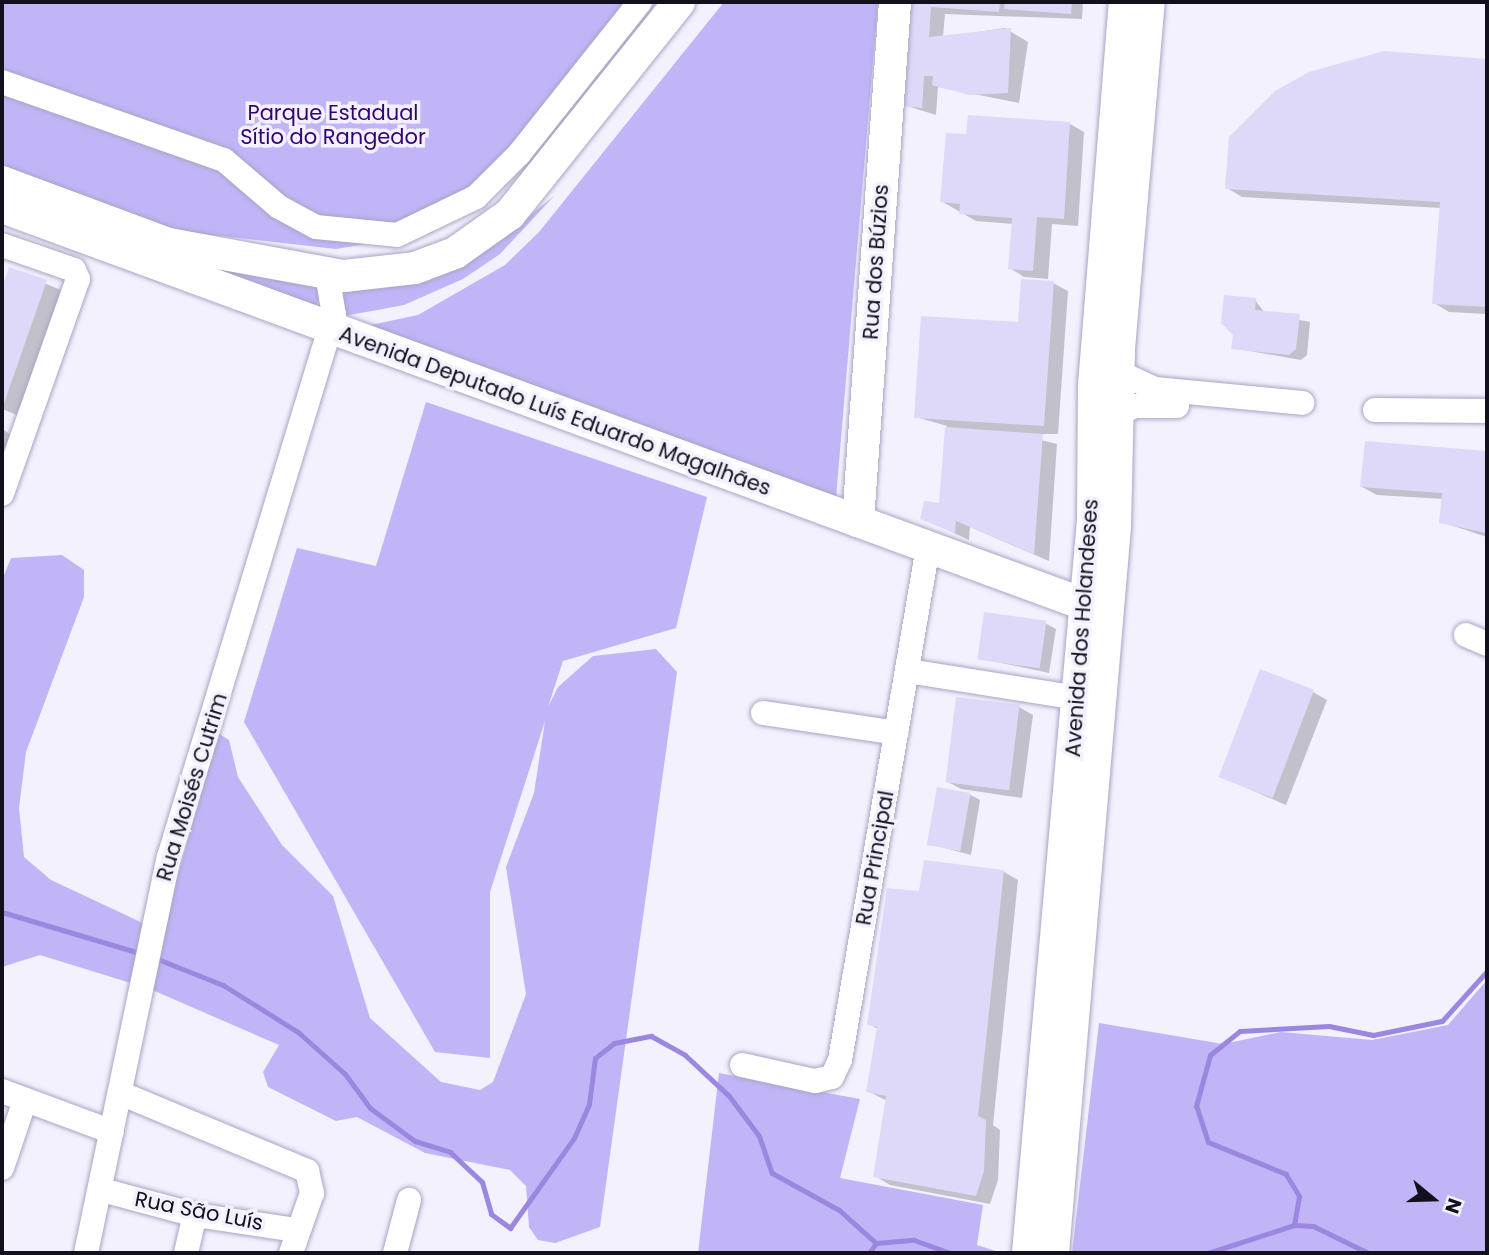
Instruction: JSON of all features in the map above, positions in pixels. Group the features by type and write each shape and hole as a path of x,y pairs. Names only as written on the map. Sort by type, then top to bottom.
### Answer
{"main road":[{"path":"2,182 169,244 327,274 415,268 455,253 495,227 679,2"},
{"name":"Rua dos Búzios","path":"858,522 895,2"},
{"name":"Avenida dos Holandeses","path":"1028,1253 1078,698 1098,600 1100,283 1125,2"},
{"name":"Avenida dos Holandeses","path":"1053,1253 1098,600 1117,415 1118,372 1149,2"},
{"name":"Avenida Deputado Luís Eduardo Magalhães","path":"13,211 858,522 928,547 1098,600"}],"street":[{"path":"2,82 224,160 279,207 316,227 397,235 476,197 519,154 640,2"},
{"path":"2,495 78,279 74,270 7,247 13,211"},
{"name":"Rua Moisés Cutrim","path":"86,1253 102,1190 155,917 330,328 336,298 327,274"},
{"path":"1117,415 1153,403 1301,409 1155,389 1118,372"},
{"path":"1375,410 1487,411"},
{"name":"Rua Principal","path":"742,1065 815,1081 836,1070 928,547"},
{"path":"908,670 1078,698"},
{"path":"762,713 897,733"},
{"path":"2,1091 112,1132"},
{"path":"120,1093 307,1171 314,1184 294,1242"},
{"path":"2,1168 25,1100"},
{"name":"Rua São Luís","path":"102,1190 294,1242"},
{"path":"394,1253 409,1200"},
{"path":"186,1253 195,1215"}],"green space":[{"name":"Parque Estadual Sítio do Rangedor","path":"2,2 649,2 504,187 431,233 336,249 168,230 2,169"},
{"path":"724,2 878,2 836,498 356,328 418,315 505,265 539,232"},
{"path":"554,196 500,254 463,279 404,305 339,317 345,288 510,231"},
{"path":"197,259 317,286 320,298 315,307 197,266"},
{"path":"426,402 707,497 676,628 563,661 548,707 558,687 593,656 656,649 677,672 600,1227 555,1243 538,1240 529,1227 526,1186 510,1170 425,1153 357,1117 336,1121 268,1087 263,1072 279,1045 150,989 40,955 2,967 2,580 11,558 62,555 84,570 84,597 26,752 19,808 24,857 51,880 162,932 218,733 229,740 238,777 282,845 333,896 370,1018 441,1082 480,1090 493,1082 526,994 506,867 534,793 545,721 490,892 490,1058 435,1052 244,722 297,548 376,566"},
{"path":"1487,980 1487,1253 1072,1253 1099,1023 1223,1044 1281,1032 1372,1040 1448,1025"},
{"path":"719,1073 860,1099 840,1178 983,1205 977,1245 1002,1253 698,1253"}],"building":[{"path":"911,2 1000,2 999,12 931,7 929,37 1011,28 1008,93 969,95 932,85 933,76 924,76 922,108 902,106"},
{"path":"1005,2 1072,2 1071,14 1004,9"},
{"path":"1384,51 1487,59 1487,307 1432,304 1440,202 1225,189 1229,137 1275,91 1309,72"},
{"path":"968,115 1070,122 1064,219 1037,217 1033,271 1008,269 1012,218 959,214 960,204 940,202 946,133 966,134"},
{"path":"9,267 47,280 2,409 2,288"},
{"path":"1021,279 1054,281 1044,426 914,418 921,316 1018,322"},
{"path":"1224,295 1256,298 1255,310 1300,314 1296,349 1289,355 1231,349 1233,335 1221,323"},
{"path":"945,427 1043,434 1034,554 956,521 955,533 920,519 924,501 939,503"},
{"path":"1365,441 1487,451 1487,533 1439,523 1442,493 1360,487"},
{"path":"984,612 1046,621 1040,668 977,660"},
{"path":"1260,669 1314,690 1273,798 1218,777"},
{"path":"956,697 1020,705 1009,790 946,782"},
{"path":"937,787 970,793 960,851 927,845"},
{"path":"924,860 1004,870 978,1116 986,1120 984,1171 976,1196 873,1177 886,1096 866,1092 877,1027 867,1025 887,888 919,891"}],"waterway":[{"path":"2,912 143,954"},
{"path":"155,958 223,985 298,1032 345,1074 370,1108 415,1141 450,1152 482,1182 491,1214 510,1228 574,1138 589,1104 595,1058 614,1043 651,1036 685,1055 729,1096 759,1136 772,1173 839,1210 876,1243"},
{"path":"1294,1225 1299,1196 1286,1174 1208,1142 1196,1106 1210,1055 1240,1031 1329,1026 1373,1035 1442,1021 1487,971"},
{"path":"1208,1253 1294,1225 1313,1226 1368,1253"},
{"path":"869,1253 876,1243 914,1240 949,1253"}]}
